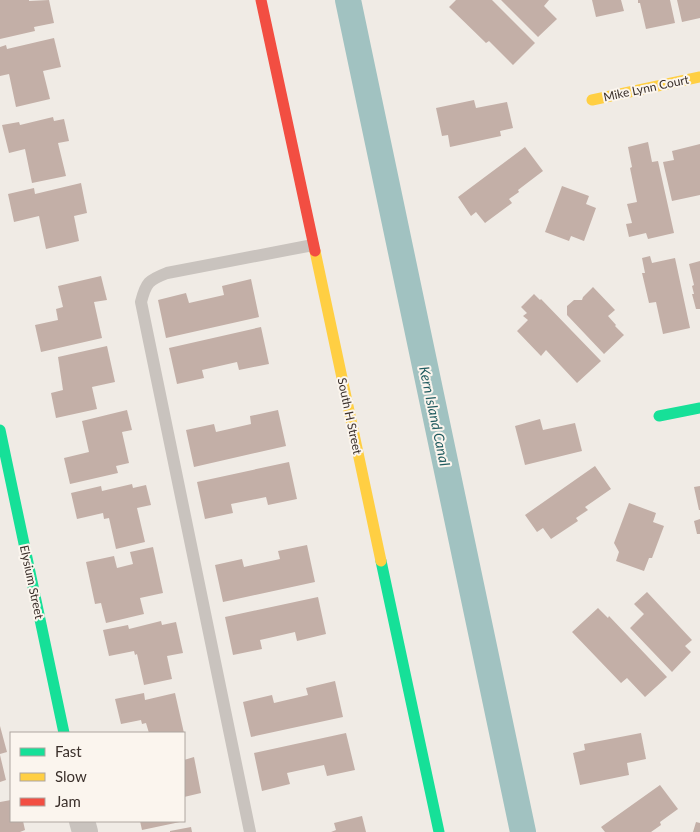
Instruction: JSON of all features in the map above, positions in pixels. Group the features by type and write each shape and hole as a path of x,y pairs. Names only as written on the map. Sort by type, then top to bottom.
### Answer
{"street":[{"name":"South H Street","path":"261,0 439,832"},
{"name":"Mike Lynn Court","path":"592,100 700,77"},
{"path":"659,416 700,408"},
{"name":"Elysium Street","path":"0,430 3,461 64,732"}],"lane":[{"path":"250,832 141,302 144,289 152,279 167,273 314,245"}],"building":[{"path":"0,0 49,0 54,23 34,27 35,31 0,39"},
{"path":"456,0 492,0 535,43 513,65 489,41 486,43 449,7"},
{"path":"501,0 549,0 544,6 557,19 538,37"},
{"path":"592,0 621,0 624,11 596,17"},
{"path":"638,0 670,0 675,23 646,29"},
{"path":"677,0 700,0 700,18 682,22"},
{"path":"54,38 61,67 43,71 50,99 16,107 9,74 0,76 0,47 6,45 7,49"},
{"path":"474,100 476,108 507,102 513,128 500,131 501,136 450,147 448,135 442,136 436,108"},
{"path":"53,117 54,121 64,119 69,141 58,143 66,176 32,183 25,149 9,153 2,125 19,122 20,125"},
{"path":"648,142 652,162 658,161 674,233 648,239 646,233 629,237 626,224 632,223 627,204 637,202 628,147"},
{"path":"700,144 700,195 672,201 663,162 674,160 672,151"},
{"path":"525,147 543,171 509,199 512,203 485,223 476,212 471,216 458,197"},
{"path":"81,183 87,213 74,216 79,241 46,249 39,216 14,222 8,194 34,188 35,194"},
{"path":"562,186 589,196 586,204 596,208 584,241 571,236 569,241 545,232"},
{"path":"650,256 652,263 675,258 690,328 663,334 656,302 649,303 642,273 645,273 642,258"},
{"path":"700,261 700,309 696,309 692,294 694,294 692,286 694,285 689,264"},
{"path":"101,276 107,300 94,302 102,338 41,352 35,325 58,320 56,309 63,307 58,286"},
{"path":"251,279 259,317 166,338 158,300 186,293 189,303 224,295 222,286"},
{"path":"593,287 615,310 608,316 624,335 604,354 567,315 567,306 574,300 582,300"},
{"path":"534,294 601,361 577,383 546,350 541,356 517,331 528,320 523,316 527,313 521,307"},
{"path":"261,327 269,364 239,370 237,362 202,370 204,378 177,384 169,348"},
{"path":"107,346 115,382 92,387 97,409 56,418 51,393 63,390 58,357"},
{"path":"127,410 132,430 122,432 129,463 116,466 118,473 70,484 64,458 89,452 82,421"},
{"path":"278,410 286,446 194,467 186,430 214,424 216,432 251,424 250,416"},
{"path":"540,419 543,430 575,423 582,451 525,465 515,426"},
{"path":"289,462 297,499 268,505 266,497 231,504 233,513 205,519 197,482"},
{"path":"595,466 611,489 585,507 588,510 576,518 578,521 551,539 543,528 537,532 525,515"},
{"path":"132,484 133,488 146,485 151,505 137,508 145,542 116,549 109,518 104,519 103,513 77,519 71,493 101,486 102,491"},
{"path":"700,486 700,510 699,510 694,487"},
{"path":"629,503 656,513 653,522 664,526 652,558 649,558 644,571 616,561 619,552 614,543"},
{"path":"700,519 700,534 697,534 694,521"},
{"path":"307,545 315,582 223,602 215,565 242,559 244,567 280,559 278,551"},
{"path":"153,547 163,593 140,598 144,614 106,623 101,603 95,604 86,562 114,556 117,568 133,564 130,552"},
{"path":"647,592 692,640 685,646 691,652 672,672 630,628 644,614 634,604"},
{"path":"318,597 326,634 297,641 295,632 260,640 262,649 233,655 225,617"},
{"path":"598,608 608,618 609,616 667,677 645,697 627,678 621,683 572,632"},
{"path":"161,621 162,625 176,622 183,653 167,656 172,679 144,685 137,654 135,655 134,651 109,656 103,630 128,625 129,629"},
{"path":"335,681 343,717 251,737 243,702 272,695 274,703 308,695 306,688"},
{"path":"144,693 145,700 175,693 184,732 149,732 146,723 142,724 141,720 121,724 115,699"},
{"path":"0,726 7,752 0,754"},
{"path":"346,733 355,770 327,776 324,765 287,773 290,784 262,791 254,753"},
{"path":"641,733 646,759 627,763 629,775 580,785 573,753 585,750 584,744"},
{"path":"0,755 6,780 0,782"},
{"path":"194,757 201,793 185,797 185,760"},
{"path":"660,785 678,809 660,822 661,825 651,832 605,832 601,827"},
{"path":"10,800 10,822 23,822 25,830 20,832 0,832 0,802"},
{"path":"362,816 366,832 331,832 336,830 334,823"},
{"path":"140,822 180,822 142,830"},
{"path":"696,822 700,823 700,832 693,832"},
{"path":"191,827 192,832 170,832 170,831"}],"waterway":[{"name":"Kern Island Canal","path":"348,0 523,832"}],"traffic: fast":[{"path":"659,416 700,408"},
{"path":"0,430 64,732"},
{"path":"381,561 439,832"}],"traffic: slow":[{"path":"592,100 700,77"},
{"path":"315,251 381,561"}],"traffic: jam":[{"path":"261,0 315,251"}]}
